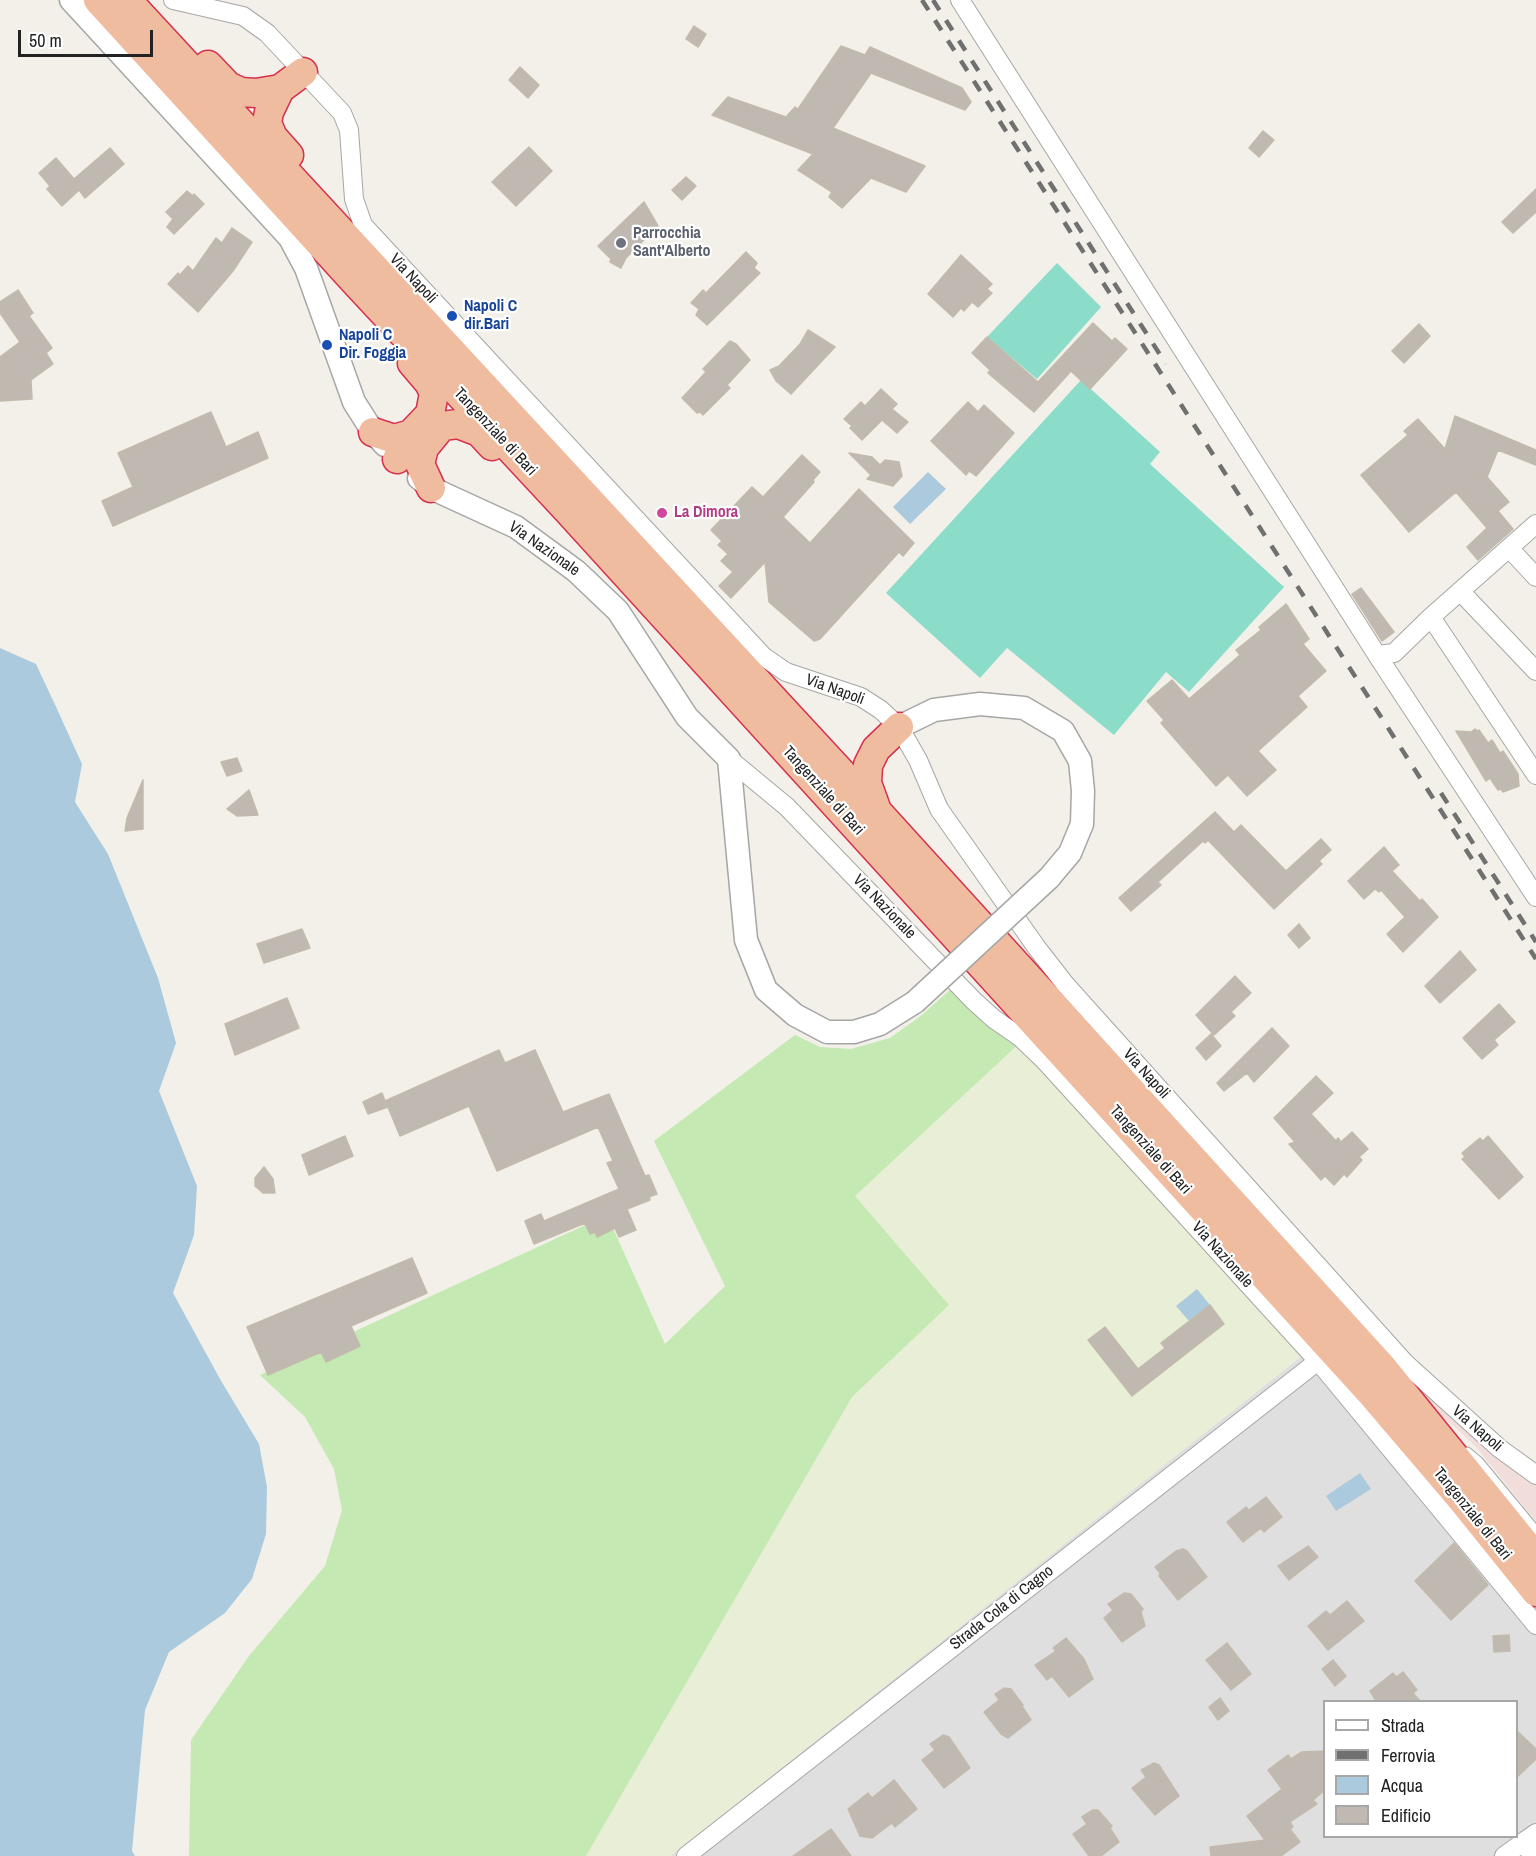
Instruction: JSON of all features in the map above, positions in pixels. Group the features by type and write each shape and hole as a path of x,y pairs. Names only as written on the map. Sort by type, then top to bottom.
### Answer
{"highway":[{"name":"Tangenziale di Bari","path":"98,0 1370,1390 1536,1592"},
{"name":"Tangenziale di Bari","path":"127,0 810,738 1383,1368 1536,1557"},
{"path":"148,23 180,35 228,86 241,92 256,93 280,89 303,72"},
{"path":"280,89 269,112 267,123 273,137 322,190 330,220"},
{"path":"355,282 366,313 429,383 434,393 430,414 417,441 420,464 431,488"},
{"path":"398,459 417,441 442,426 458,424 479,432 529,486 568,511"},
{"path":"373,432 394,439 417,441"},
{"path":"876,810 867,783 868,765 876,748 899,727"},
{"path":"810,738 840,753 857,754 876,748"}],"street":[{"path":"71,0 290,238 306,268 354,402 373,432"},
{"name":"Via Napoli","path":"173,0 243,16 267,33 342,113 349,130 354,199 363,225 764,657 786,672 861,697 881,710 899,727 918,760 939,809 1065,984 1405,1363 1499,1448 1536,1475"},
{"path":"960,0 1377,655 1536,897"},
{"name":"Via Nazionale","path":"373,432 398,459 431,488 516,527 576,571 618,611 687,717 729,759 787,807 974,1001 994,1019 1020,1037 1044,1060 1318,1361 1536,1625"},
{"path":"1377,655 1394,653 1536,524"},
{"path":"1509,548 1536,577"},
{"path":"1460,591 1536,671"},
{"path":"1431,617 1536,776"},
{"path":"729,759 746,940 766,990 795,1015 827,1032 854,1032 880,1024 915,1002 1049,878 1071,853 1082,824 1083,791 1080,761 1063,731 1024,708 980,704 934,710 899,727"},
{"name":"Strada Cola di Cagno","path":"686,1856 1318,1361"},
{"path":"1504,1856 1531,1843"}],"lane":[{"path":"1422,1415 1479,1462 1536,1532"}],"shaded area":[{"path":"1303,1355 1536,1611 1536,1856 670,1856"},
{"path":"1401,1372 1518,1474 1536,1483 1536,1521 1476,1447 1435,1412"}],"green space":[{"path":"1057,263 1101,307 1037,379 987,337"},
{"path":"1081,380 1160,452 1150,464 1284,587 1189,692 1166,672 1114,735 1007,648 980,678 886,593"},
{"path":"962,979 1022,1041 855,1196 949,1305 852,1397 586,1856 189,1856 191,1740 249,1656 325,1566 342,1510 334,1469 305,1417 260,1375 607,1215 665,1344 725,1286 654,1141 795,1035 820,1047 851,1049 890,1038 922,1015"},
{"path":"1022,1041 1303,1355 670,1856 586,1856 852,1397 949,1305 855,1196"}],"water":[{"path":"928,472 946,489 910,524 893,507"},
{"path":"0,648 36,664 82,764 75,802 108,854 158,978 176,1043 159,1091 197,1186 194,1235 173,1293 259,1444 267,1487 266,1534 252,1579 225,1613 169,1652 145,1710 132,1851 135,1856 0,1856"},
{"path":"1197,1289 1210,1305 1189,1321 1176,1306"},
{"path":"1360,1473 1371,1489 1336,1511 1326,1496"}],"building":[{"path":"694,26 706,34 698,47 686,39"},
{"path":"841,46 865,55 870,47 962,88 971,102 965,110 871,73 833,128 925,166 906,192 871,178 842,208 829,197 832,192 798,170 813,154 712,115 728,97 786,117 795,107 798,109"},
{"path":"520,67 539,85 528,98 509,80"},
{"path":"1263,131 1274,140 1259,157 1249,148"},
{"path":"529,147 552,171 516,206 492,182"},
{"path":"110,148 124,164 85,198 79,190 62,206 47,189 50,186 39,173 56,158 74,179"},
{"path":"686,177 696,186 682,200 672,190"},
{"path":"1536,189 1536,212 1513,233 1502,222"},
{"path":"187,191 193,196 194,194 204,204 174,234 167,227 173,219 166,212"},
{"path":"644,202 658,226 626,258 621,268 610,262 611,259 598,246"},
{"path":"232,228 252,242 233,271 198,312 168,284 188,266 193,271 216,238 222,243"},
{"path":"746,252 757,263 754,268 760,273 707,325 696,315 699,309 691,303 703,290 706,293"},
{"path":"961,255 992,284 987,289 992,293 978,307 972,302 964,311 961,308 953,317 928,294"},
{"path":"18,290 33,313 29,316 52,348 46,353 53,364 31,380 32,399 0,401 0,357 20,342 0,313 0,302"},
{"path":"1093,323 1112,341 1115,338 1127,349 1090,389 1071,371 1034,412 988,373 990,370 972,353 987,337 1038,382"},
{"path":"1419,324 1430,336 1404,363 1392,351"},
{"path":"808,330 835,347 791,394 776,381 770,370 779,366 800,344"},
{"path":"730,341 736,344 750,360 727,385 730,388 703,415 700,412 697,413 682,398 706,372 703,369"},
{"path":"881,389 897,404 892,409 908,422 897,433 882,420 862,440 844,419 861,402 865,406"},
{"path":"968,402 978,412 984,405 1014,433 976,476 969,471 966,475 931,441"},
{"path":"211,412 226,447 258,432 268,458 113,526 102,501 133,487 118,453"},
{"path":"1455,416 1536,450 1536,465 1498,450 1487,477 1509,502 1498,511 1513,529 1478,560 1467,547 1487,528 1456,492 1409,532 1361,475 1408,435 1404,431 1418,419 1445,449"},
{"path":"849,453 872,457 880,465 885,460 899,462 902,476 893,486 867,479 871,475"},
{"path":"802,455 820,472 783,517 810,543 859,489 914,543 903,556 899,552 820,639 814,641 769,602 765,562 731,598 719,586 733,572 721,561 728,554 718,545 722,541 711,530 752,487 763,497"},
{"path":"1361,588 1394,632 1382,641 1352,594"},
{"path":"1286,604 1309,639 1303,644 1326,671 1298,696 1307,707 1258,751 1276,770 1247,796 1228,775 1216,786 1161,723 1164,720 1147,701 1172,680 1189,699 1240,655 1236,650 1261,630 1259,627"},
{"path":"1475,729 1479,730 1488,743 1492,740 1500,753 1503,751 1518,774 1519,786 1503,792 1501,789 1498,790 1490,778 1486,781 1456,731 1471,732"},
{"path":"237,758 242,771 227,776 221,762"},
{"path":"143,780 143,829 125,831 127,818"},
{"path":"249,790 258,815 237,816 227,809"},
{"path":"1215,812 1234,832 1241,825 1286,871 1321,839 1331,850 1319,861 1322,864 1274,909 1208,840 1205,843 1203,841 1158,882 1161,885 1131,911 1119,898"},
{"path":"1384,847 1399,865 1392,871 1438,917 1403,952 1387,934 1405,917 1381,890 1379,892 1375,889 1364,899 1348,881"},
{"path":"1299,924 1310,938 1299,948 1288,935"},
{"path":"302,929 310,948 264,963 257,944"},
{"path":"1460,951 1476,970 1440,1003 1425,986"},
{"path":"1235,976 1251,993 1231,1012 1235,1016 1214,1035 1196,1015"},
{"path":"287,998 299,1028 235,1055 225,1024"},
{"path":"1499,1004 1515,1022 1494,1040 1498,1045 1482,1059 1463,1038"},
{"path":"1272,1028 1289,1046 1254,1082 1247,1073 1224,1091 1217,1083"},
{"path":"1211,1034 1221,1046 1206,1060 1196,1048"},
{"path":"499,1050 505,1063 535,1050 563,1112 609,1094 645,1176 649,1175 657,1194 649,1197 650,1200 627,1209 636,1230 619,1237 615,1228 597,1237 595,1232 590,1234 585,1223 534,1244 525,1221 541,1214 544,1221 619,1189 607,1163 613,1161 598,1127 497,1171 469,1106 400,1136 388,1107 368,1114 363,1102 382,1093 385,1101"},
{"path":"1316,1076 1333,1093 1311,1114 1336,1141 1338,1138 1341,1142 1352,1132 1368,1149 1359,1157 1362,1160 1347,1177 1344,1174 1334,1185 1325,1176 1321,1180 1289,1144 1295,1142 1274,1118"},
{"path":"345,1136 353,1156 309,1175 302,1155"},
{"path":"1488,1136 1523,1177 1499,1199 1462,1159 1465,1157 1462,1153 1480,1138 1483,1141"},
{"path":"264,1167 273,1179 275,1193 263,1193 255,1186 255,1178"},
{"path":"412,1258 427,1293 351,1326 360,1346 326,1362 321,1352 268,1375 247,1327"},
{"path":"1210,1305 1224,1324 1132,1396 1088,1340 1105,1327 1138,1369 1165,1348 1161,1343"},
{"path":"1266,1497 1282,1517 1264,1532 1261,1528 1243,1542 1227,1522 1246,1507 1249,1510"},
{"path":"1454,1543 1488,1585 1451,1620 1415,1581"},
{"path":"1308,1546 1318,1557 1289,1580 1278,1566"},
{"path":"1183,1549 1207,1577 1178,1600 1159,1576 1160,1573 1155,1567 1176,1551"},
{"path":"1124,1593 1131,1594 1143,1609 1141,1612 1145,1626 1122,1642 1104,1618 1113,1610 1108,1604"},
{"path":"1347,1601 1364,1621 1328,1650 1308,1626 1326,1611 1330,1615"},
{"path":"1509,1635 1510,1651 1494,1652 1493,1636"},
{"path":"1066,1638 1084,1659 1093,1679 1069,1697 1052,1676 1047,1680 1035,1665 1056,1651 1053,1648"},
{"path":"1227,1643 1251,1674 1231,1690 1206,1660"},
{"path":"1333,1660 1346,1676 1335,1686 1322,1669"},
{"path":"1403,1672 1417,1690 1413,1693 1419,1700 1375,1700 1370,1691 1393,1673 1396,1677"},
{"path":"1004,1688 1011,1689 1031,1720 1008,1738 1001,1734 984,1712 999,1700 995,1694"},
{"path":"1220,1698 1229,1711 1218,1720 1209,1707"},
{"path":"1518,1732 1536,1749 1536,1759 1518,1776"},
{"path":"943,1735 949,1737 970,1768 944,1788 922,1760 935,1750 930,1744"},
{"path":"1323,1751 1323,1792 1313,1800 1317,1804 1290,1822 1293,1827 1290,1829 1300,1842 1281,1856 1211,1856 1210,1847 1265,1840 1247,1816 1282,1789 1268,1770 1288,1755 1291,1759 1302,1752"},
{"path":"1154,1763 1159,1765 1179,1796 1155,1815 1132,1788 1146,1777 1141,1770"},
{"path":"894,1780 917,1809 895,1827 892,1823 872,1838 860,1836 848,1809 868,1793 872,1798"},
{"path":"1093,1810 1098,1810 1112,1826 1110,1828 1119,1842 1101,1856 1089,1856 1073,1834 1087,1824 1082,1817"},
{"path":"831,1829 851,1856 793,1856"}],"railway":[{"path":"922,0 1536,959"},
{"path":"933,0 1166,364"},
{"path":"1441,793 1536,942"}],"place":[{"name":"Parrocchia Sant'Alberto","path":"621,243"},
{"name":"Napoli C dir.Bari","path":"452,316"},
{"name":"Napoli C Dir. Foggia","path":"327,345"},
{"name":"La Dimora","path":"662,513"}]}
